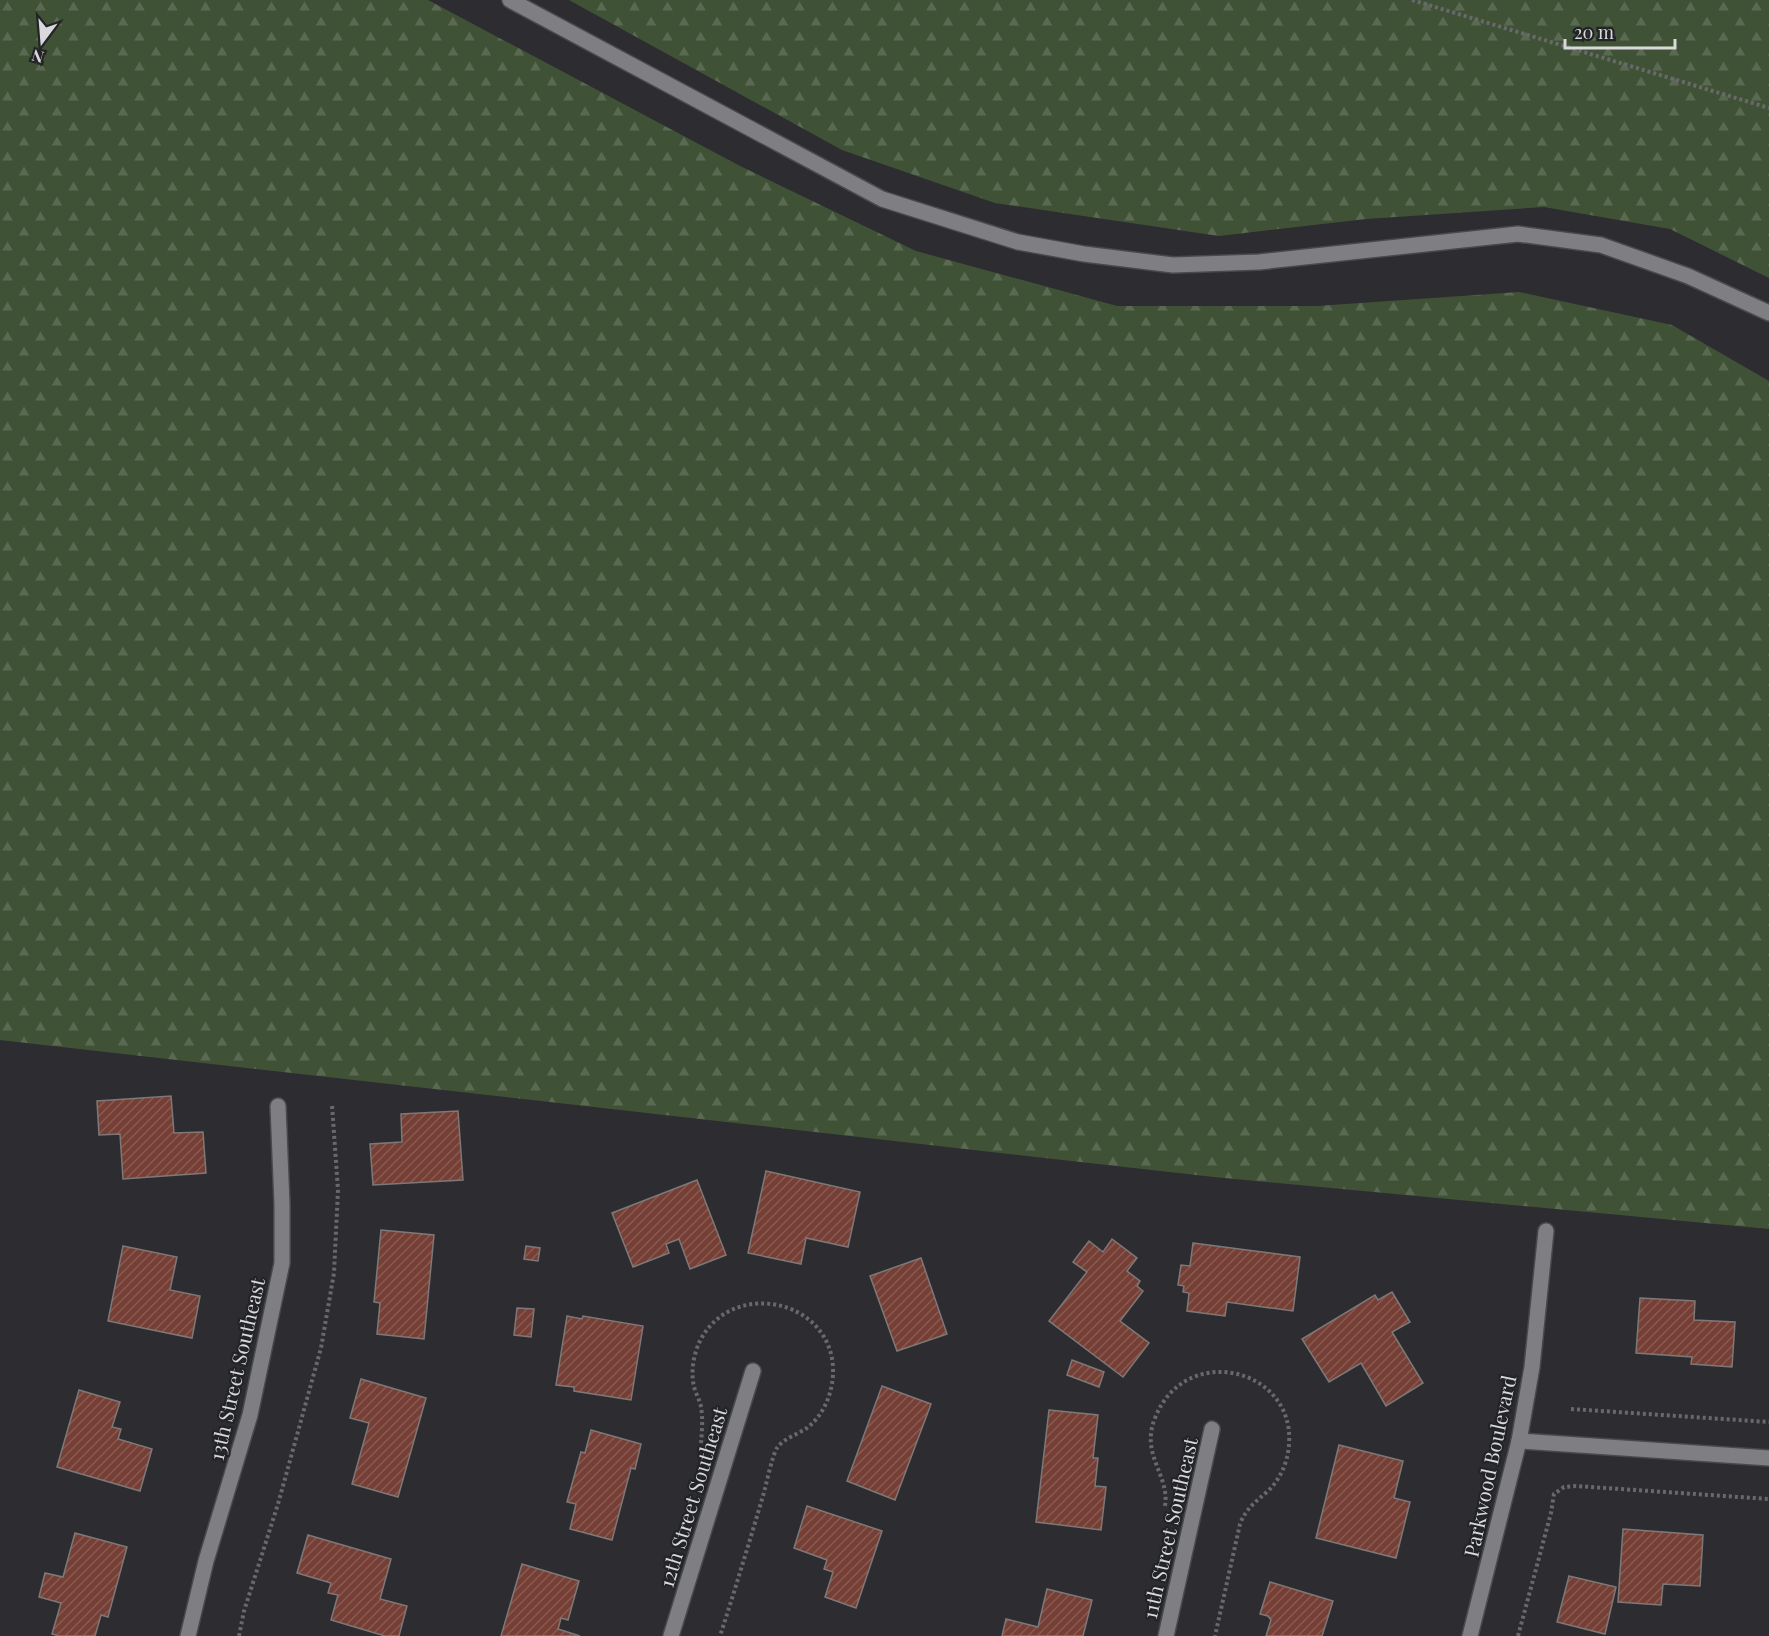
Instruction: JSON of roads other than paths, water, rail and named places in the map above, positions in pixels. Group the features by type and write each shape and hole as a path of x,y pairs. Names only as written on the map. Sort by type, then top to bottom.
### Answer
{"street":[{"path":"510,0 882,199 1018,242 1084,254 1173,265 1259,262 1518,234 1601,245 1688,276 1769,313"},
{"name":"13th Street Southeast","path":"188,1636 206,1561 250,1415 282,1263 278,1106"},
{"name":"Parkwood Boulevard","path":"1470,1636 1520,1441 1532,1366 1546,1231"},
{"name":"12th Street Southeast","path":"670,1636 753,1371"},
{"name":"11th Street Southeast","path":"1166,1636 1212,1429"},
{"path":"1520,1441 1769,1458"}]}
